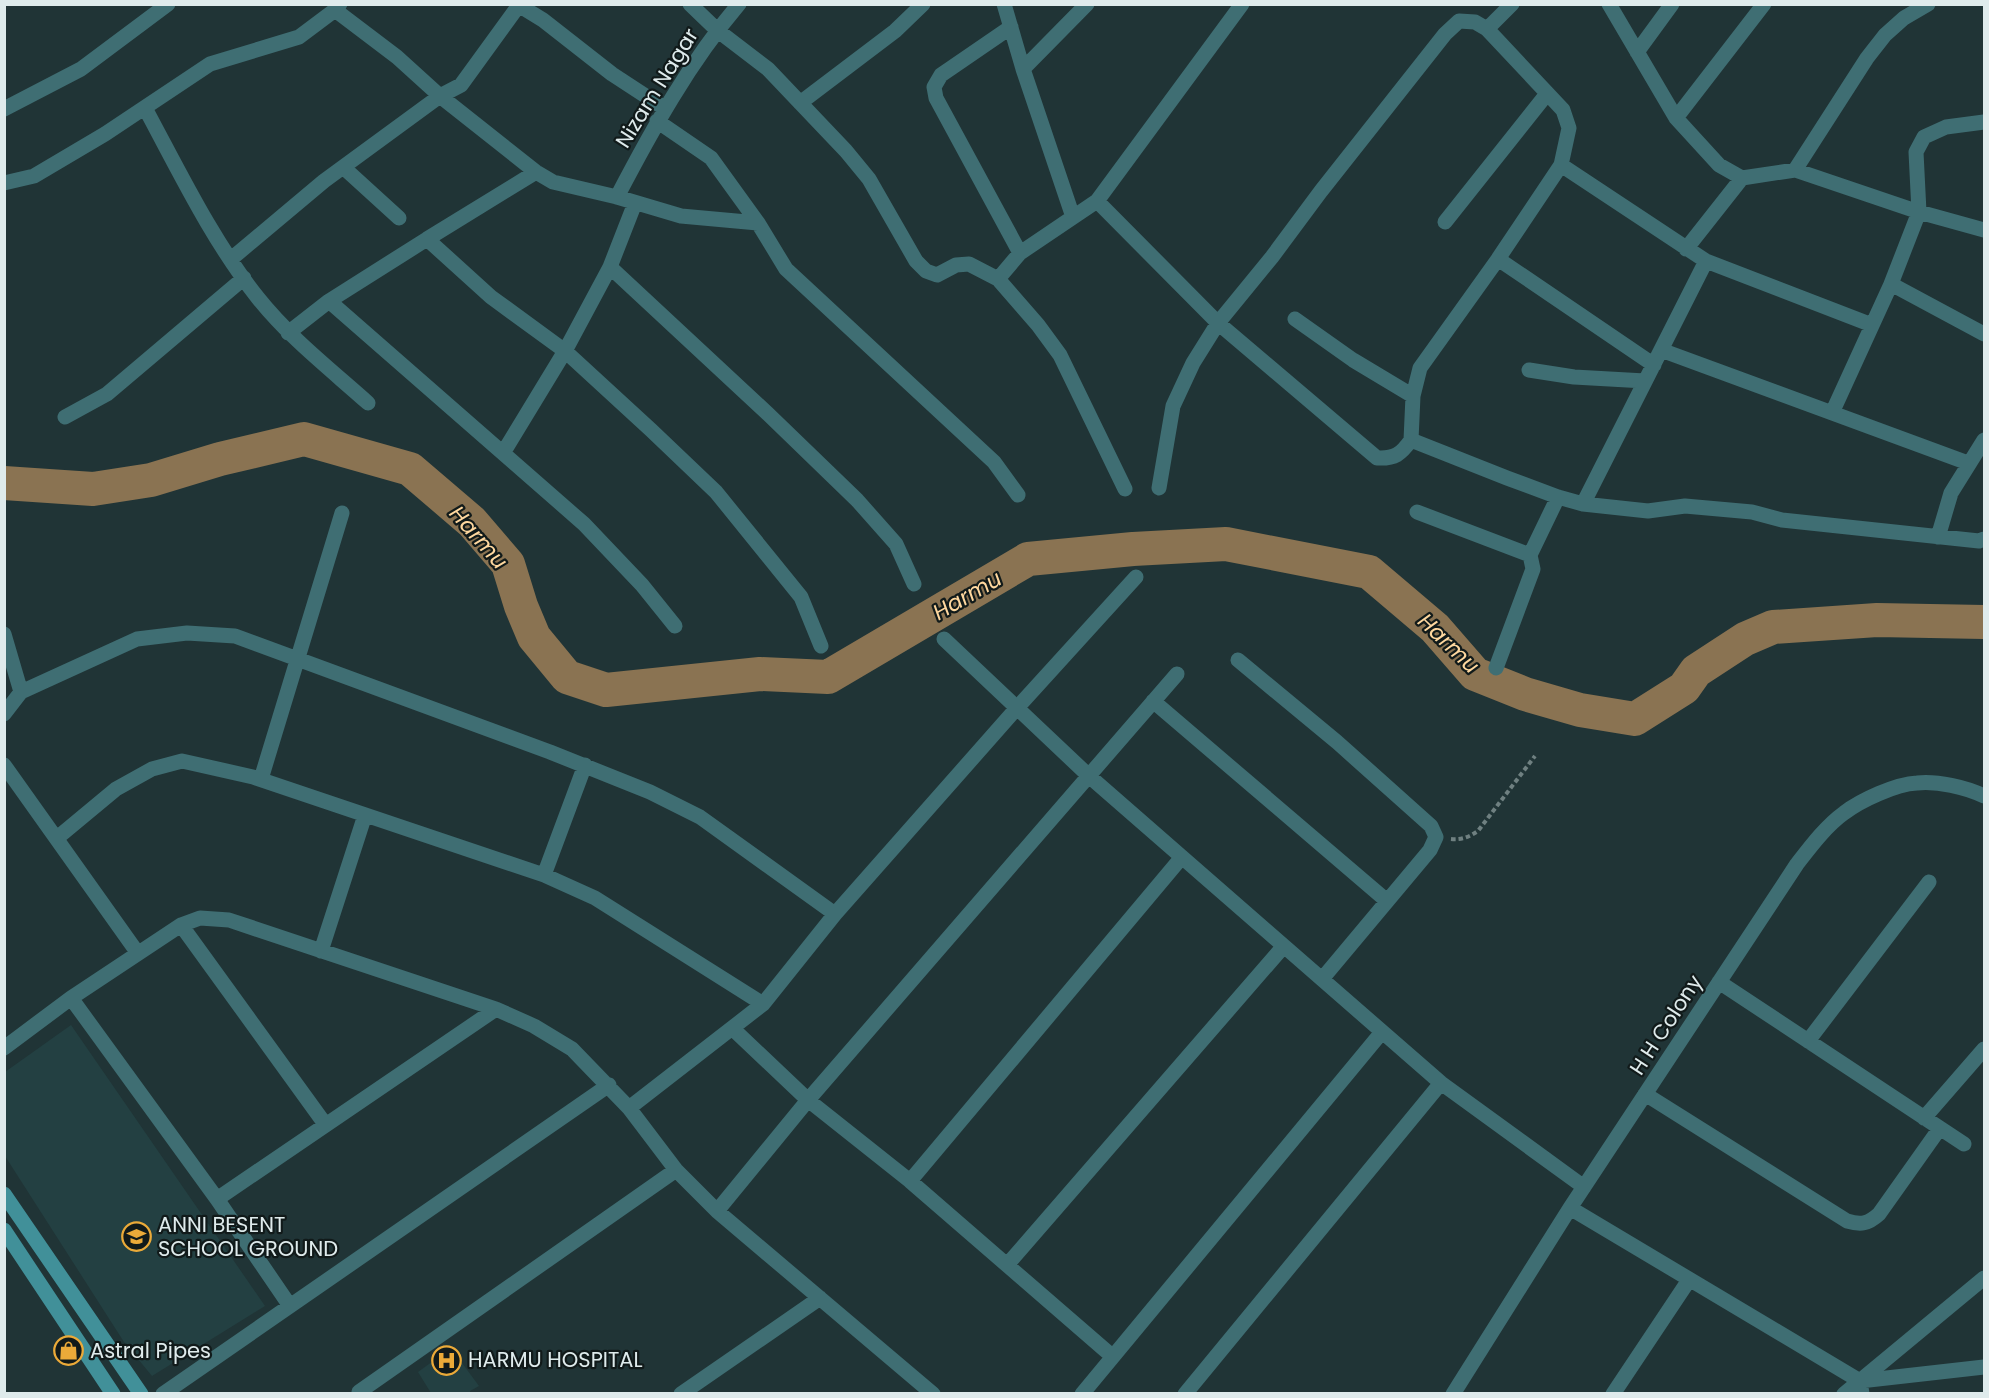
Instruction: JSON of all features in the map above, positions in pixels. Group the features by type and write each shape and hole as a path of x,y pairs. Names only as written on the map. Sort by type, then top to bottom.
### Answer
{"main road":[{"path":"4,1194 141,1394"},
{"path":"4,1230 113,1394"}],"street":[{"path":"4,109 81,69 168,4"},
{"path":"690,4 717,30 768,69 846,151 869,179 916,261 926,271 937,275 956,265 969,264 998,279 1038,325 1060,355 1125,489"},
{"name":"Nizam Nagar","path":"617,197 661,115 717,30 739,4"},
{"path":"800,103 895,31 923,4"},
{"path":"1004,4 1023,69 1073,217"},
{"path":"1023,69 1087,4"},
{"path":"998,279 1020,253 1097,201 1242,4"},
{"path":"1487,29 1512,4"},
{"path":"1609,4 1676,118 1719,165 1742,178 1795,170 1919,212 1984,230"},
{"path":"1637,52 1672,4"},
{"path":"1676,118 1764,4"},
{"path":"1795,170 1885,35 1904,18 1928,4"},
{"path":"231,259 343,167 440,96 461,85 518,5 543,20 612,74 711,158 758,223 786,269 994,462 1018,495"},
{"path":"4,183 34,176 105,134 210,64 299,37 338,7 440,96 536,172 553,182 617,197 681,216 758,223"},
{"path":"1097,201 1218,323 1377,458 1390,459 1400,455 1411,440 1413,396 1420,368 1498,259 1561,165 1569,128 1563,110 1487,29 1475,21 1460,21 1445,34 1218,323 1193,363 1173,406 1159,488"},
{"path":"1011,27 941,75 934,87 936,98 1020,253"},
{"path":"1445,222 1546,94"},
{"path":"145,108 200,211 258,298 288,333 368,403"},
{"path":"1832,413 1891,284 1919,212 1916,152 1924,137 1946,127 1984,122"},
{"path":"1561,165 1706,261 1872,326"},
{"path":"343,167 399,218"},
{"path":"288,333 329,301 536,172"},
{"path":"1686,249 1742,178"},
{"path":"503,453 565,351 610,267 635,203"},
{"path":"427,239 491,297 565,351 716,492 801,597 821,646"},
{"path":"1498,259 1654,365"},
{"path":"1583,504 1706,261"},
{"path":"610,267 857,500 896,544 914,584"},
{"path":"65,417 107,394 244,278"},
{"path":"1891,284 1984,333"},
{"path":"329,301 584,524 642,585 675,626"},
{"path":"1295,319 1353,360 1413,396"},
{"path":"1661,350 1968,464"},
{"path":"1529,370 1574,377 1646,381"},
{"path":"1411,440 1558,497 1583,504 1648,511 1685,506 1752,512 1782,520 1979,541 1984,539"},
{"path":"1938,537 1951,493 1984,440"},
{"path":"1496,668 1533,569 1530,555 1558,497"},
{"path":"1417,512 1530,555"},
{"path":"261,779 342,513"},
{"path":"629,1108 763,1004 835,914 1016,709 1137,577"},
{"path":"4,714 21,692 137,639 187,633 235,636 585,765 650,792 700,817 835,914"},
{"path":"4,634 21,692"},
{"path":"944,639 1089,776 1441,1083 1584,1186"},
{"path":"1238,660 1337,742 1431,826 1436,837 1430,850 1322,979"},
{"path":"717,1211 808,1100 1177,674"},
{"path":"1153,701 1388,901"},
{"path":"57,838 116,789 152,769 182,761 261,779 544,876 595,898 763,1004"},
{"path":"4,765 137,952"},
{"path":"544,876 585,765"},
{"name":"H H Colony","path":"1453,1394 1584,1186 1797,864 1820,836 1844,812 1879,794 1915,783 1944,784 1984,796"},
{"path":"321,951 365,814"},
{"path":"910,1181 1182,857"},
{"path":"1808,1041 1929,882"},
{"path":"4,1048 137,952 181,925 200,918 229,920 496,1010 534,1026 572,1049 609,1085 676,1170 717,1211 933,1394"},
{"path":"181,925 326,1124"},
{"path":"1007,1265 1283,947"},
{"path":"1719,982 1964,1143"},
{"path":"71,998 217,1199 290,1306"},
{"path":"217,1199 496,1010"},
{"path":"732,1028 808,1100 910,1181 1112,1356"},
{"path":"1082,1394 1382,1032"},
{"path":"1924,1118 1984,1049"},
{"path":"1185,1394 1441,1083"},
{"path":"163,1394 609,1085"},
{"path":"1645,1094 1847,1221 1859,1224 1870,1222 1879,1214 1940,1128"},
{"path":"359,1393 676,1170"},
{"path":"1570,1208 1861,1387"},
{"path":"1861,1387 1984,1278"},
{"path":"1613,1394 1689,1280"},
{"path":"681,1394 820,1298"},
{"path":"1844,1394 1861,1387 1984,1367"}],"path":[{"path":"1436,837 1459,840 1478,831 1535,756"}],"shaded area":[{"name":"ANNI BESENT SCHOOL GROUND","path":"71,1025 265,1306 152,1376 124,1342 5,1156 5,1072"},
{"name":"HARMU HOSPITAL","path":"451,1348 479,1386 470,1393 431,1393 418,1372"}],"waterway":[{"name":"Harmu","path":"4,483 93,489 151,480 220,459 304,439 410,469 472,522 508,564 521,606 534,637 567,677 606,690 760,674 828,677 1028,559 1133,549 1226,544 1369,572 1435,628 1475,674 1525,694 1580,710 1635,719 1684,688 1696,671 1745,639 1773,627 1877,620 1984,622"}],"place":[{"name":"ANNI BESENT SCHOOL GROUND","path":"137,1237"},
{"name":"Astral Pipes","path":"69,1351"},
{"name":"HARMU HOSPITAL","path":"447,1360"}]}
